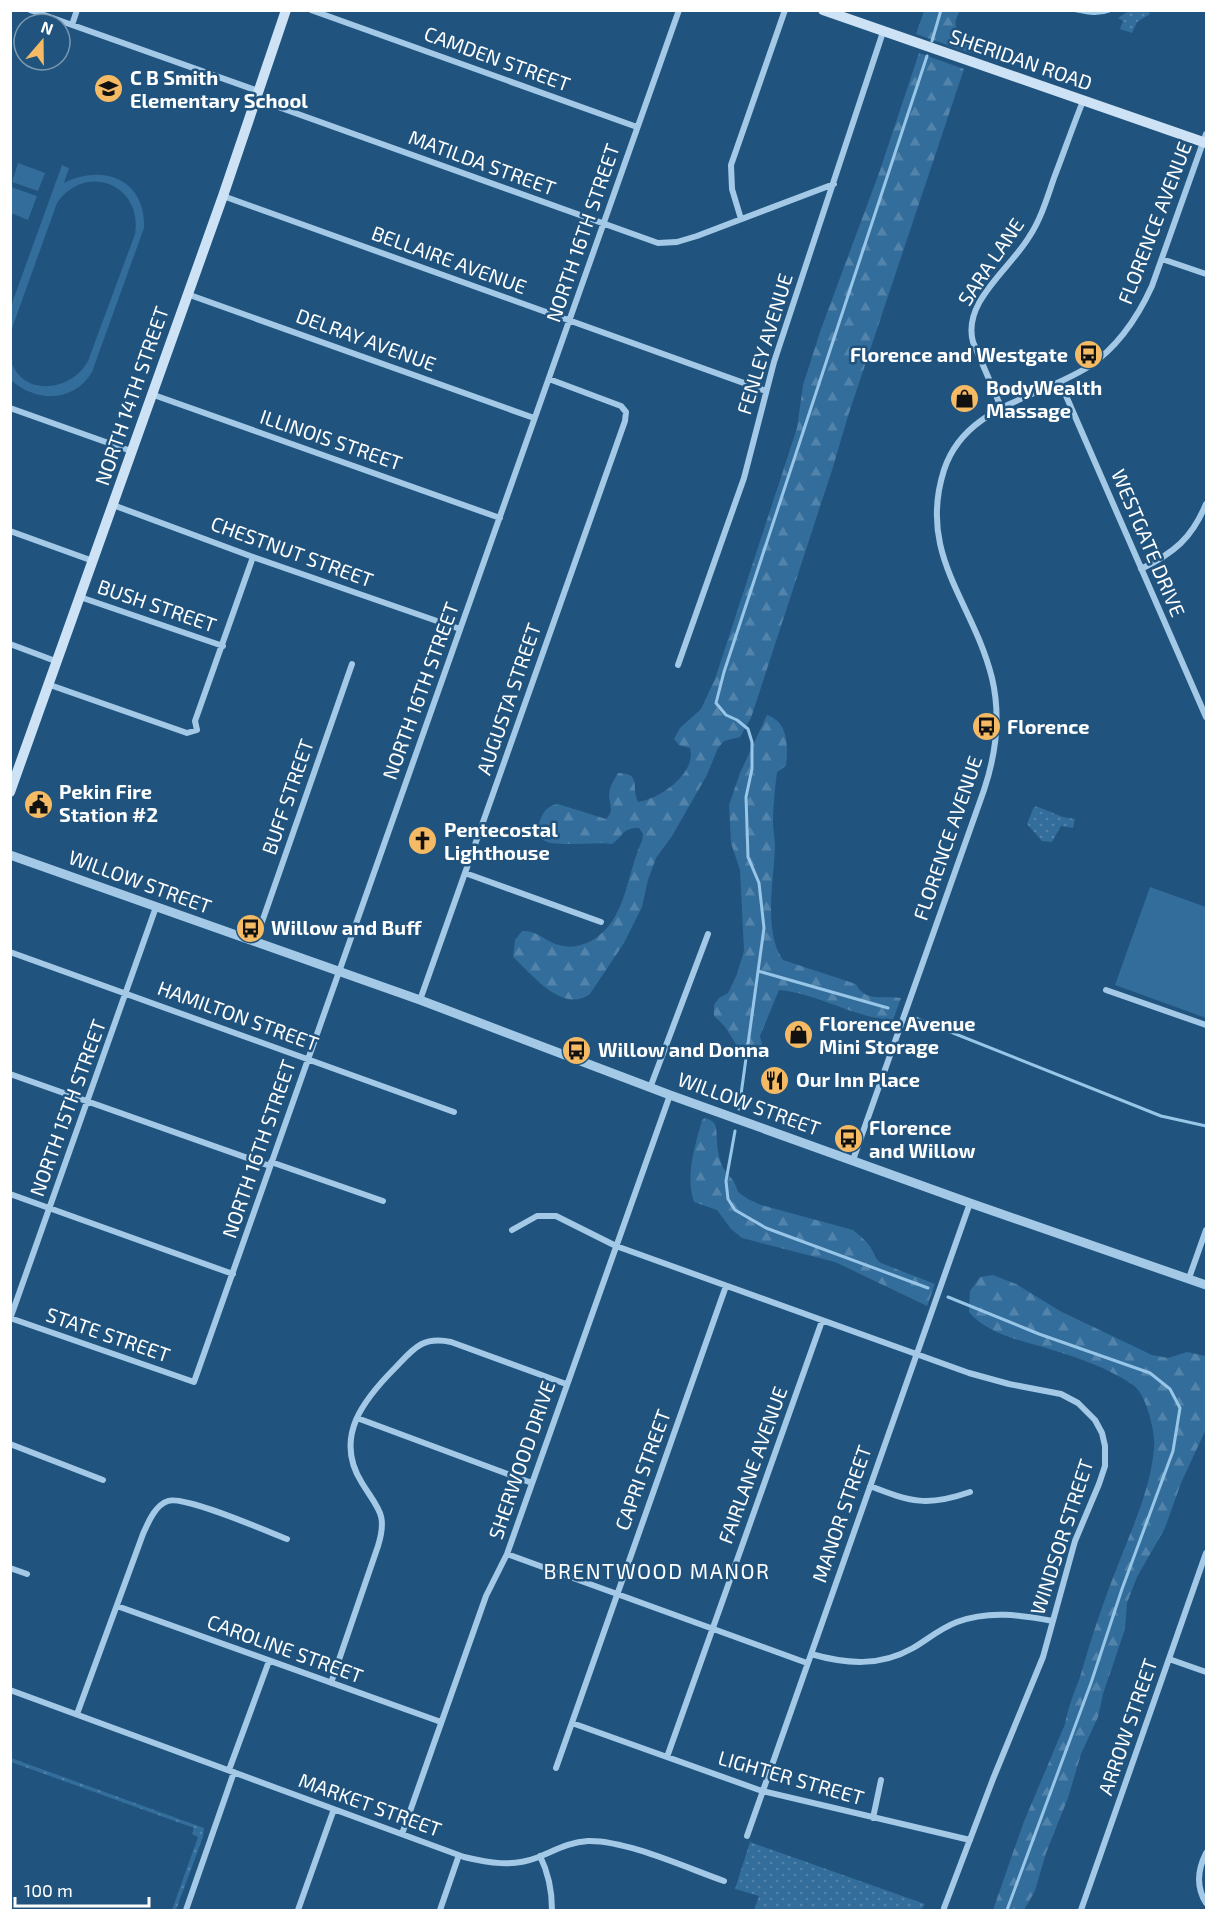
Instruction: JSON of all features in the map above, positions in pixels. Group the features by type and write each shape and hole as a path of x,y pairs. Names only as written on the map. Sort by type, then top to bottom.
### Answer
{"main road":[{"name":"NORTH 14TH STREET","path":"10,792 223,196 286,10"},
{"name":"SHERIDAN ROAD","path":"823,10 1083,100 1206,139"}],"street":[{"path":"72,25 77,10"},
{"name":"CAMDEN STREET","path":"311,10 637,127"},
{"name":"NORTH 16TH STREET","path":"194,1382 679,10"},
{"path":"741,219 732,189 731,165 785,10"},
{"name":"MATILDA STREET","path":"72,25 647,240 671,243 697,236 834,184"},
{"name":"FENLEY AVENUE","path":"678,665 744,478 765,391 883,32"},
{"name":"SARA LANE","path":"1000,407 972,342 970,330 972,315 980,300 1011,263 1035,227 1083,100"},
{"name":"FLORENCE AVENUE","path":"853,1160 984,790 994,751 996,711 992,677 943,556 937,533 936,514 939,488 945,467 954,451 976,423 1000,407 1060,382 1096,361 1126,333 1143,306 1206,139"},
{"name":"BELLAIRE AVENUE","path":"223,196 765,391"},
{"path":"1162,259 1206,274"},
{"name":"DELRAY AVENUE","path":"187,294 534,418"},
{"name":"AUGUSTA STREET","path":"420,1000 625,421 624,408 549,379"},
{"name":"WESTGATE DRIVE","path":"1060,382 1206,717"},
{"name":"ILLINOIS STREET","path":"151,394 500,518"},
{"path":"10,408 131,451"},
{"path":"1141,569 1161,559 1186,539 1197,524 1206,504"},
{"name":"CHESTNUT STREET","path":"113,505 460,629"},
{"path":"10,531 93,561"},
{"path":"50,685 187,732 197,730 195,722 253,556"},
{"name":"BUSH STREET","path":"81,597 223,646"},
{"path":"10,644 58,662"},
{"name":"BUFF STREET","path":"255,942 352,664"},
{"name":"WILLOW STREET","path":"10,855 420,1000 650,1088 970,1203 1206,1284"},
{"path":"465,873 602,922"},
{"name":"NORTH 15TH STREET","path":"11,1319 156,907"},
{"path":"650,1088 708,934"},
{"name":"HAMILTON STREET","path":"10,952 454,1112"},
{"path":"1106,990 1206,1025"},
{"path":"10,1074 382,1201"},
{"name":"SHERWOOD DRIVE","path":"402,1834 486,1596 507,1554 670,1095"},
{"path":"10,1194 233,1274"},
{"name":"MANOR STREET","path":"747,1836 970,1203"},
{"name":"WINDSOR STREET","path":"513,1230 537,1216 551,1215 616,1246 916,1354 989,1379 1066,1396 1084,1408 1098,1425 1105,1446 1103,1473 1075,1540 1042,1657 944,1908"},
{"path":"1189,1278 1206,1230"},
{"name":"CAPRI STREET","path":"556,1768 726,1286"},
{"name":"STATE STREET","path":"11,1319 194,1382"},
{"name":"FAIRLANE AVENUE","path":"667,1757 822,1320"},
{"path":"331,1683 378,1546 382,1528 378,1505 364,1486 354,1466 350,1442 357,1418 366,1400 416,1346 430,1340 450,1342 566,1384"},
{"path":"357,1418 532,1483"},
{"path":"10,1444 104,1480"},
{"path":"870,1486 908,1499 932,1502 970,1492"},
{"path":"76,1714 143,1534 153,1516 164,1503 173,1500 194,1504 287,1539"},
{"path":"507,1554 807,1663"},
{"name":"ARROW STREET","path":"1081,1911 1206,1554"},
{"path":"10,1568 27,1574"},
{"name":"CAROLINE STREET","path":"117,1606 441,1722"},
{"path":"811,1654 847,1662 874,1662 906,1652 949,1626 966,1619 1004,1614 1053,1621"},
{"path":"1169,1659 1206,1672"},
{"path":"186,1911 269,1662"},
{"name":"MARKET STREET","path":"10,1690 459,1855 496,1863 520,1862 578,1842 607,1843 640,1851 724,1881"},
{"name":"LIGHTER STREET","path":"572,1723 762,1791 970,1840"},
{"path":"873,1818 881,1780"},
{"path":"298,1911 334,1809"},
{"path":"1206,1853 1199,1877 1206,1903"},
{"path":"440,1911 459,1855"},
{"path":"540,1856 548,1875 552,1911"}],"green space":[{"path":"1130,10 1148,11 1150,14 1137,22 1132,33 1120,29 1123,21 1118,18"},
{"path":"924,11 960,11 957,28 964,34 981,40 979,48 970,53 916,34"},
{"path":"919,53 964,69 848,416 751,718 740,737 724,741 718,748 707,775 672,836 656,858 642,907 624,943 590,994 579,999 558,996 513,957 515,940 522,931 528,931 558,945 568,947 591,941 603,932 619,909 643,834 639,828 633,828 626,831 612,844 556,844 543,840 537,833 541,818 549,807 558,804 606,819 611,811 610,790 618,773 630,775 633,778 638,802 666,790 688,767 691,757 690,748 679,745 674,739 680,728 701,709 715,679 797,428 803,385 821,329 879,173"},
{"path":"18,163 45,173 38,191 12,182"},
{"path":"62,165 69,168 64,183 79,177 94,175 120,180 130,187 143,211 144,228 92,372 76,389 66,394 44,396 22,388 12,381 11,361 17,373 26,381 36,385 60,384 81,371 88,361 135,234 135,217 130,202 121,191 110,184 96,182 82,184 69,191 57,203 11,331 11,306"},
{"path":"11,187 37,196 28,220 11,213"},
{"path":"767,715 780,723 787,743 786,766 777,772 773,810 775,846 771,920 777,948 783,960 856,984 865,994 901,998 893,1020 864,1015 809,996 779,990 760,1036 763,1048 750,1055 740,1050 725,1027 714,1016 714,1005 719,998 728,993 744,951 740,870 731,843 729,805 740,773"},
{"path":"1036,806 1063,817 1075,819 1073,828 1061,826 1052,842 1042,841 1027,824"},
{"path":"1150,887 1206,907 1206,1018 1115,985"},
{"path":"705,1118 716,1126 721,1163 738,1192 761,1205 853,1230 864,1239 881,1263 935,1284 927,1306 835,1262 742,1238 731,1229 717,1210 694,1202 690,1181 692,1161 702,1120"},
{"path":"993,1275 1016,1284 1060,1311 1152,1355 1168,1358 1187,1352 1206,1356 1206,1429 1181,1483 1165,1528 1137,1577 1127,1603 1125,1629 1103,1694 1098,1717 1081,1754 1035,1891 1024,1910 993,1910 1023,1824 1065,1724 1102,1607 1140,1508 1149,1478 1154,1442 1152,1424 1146,1405 1138,1389 1133,1385 1091,1363 995,1331 985,1326 969,1312 970,1291 980,1277"},
{"path":"11,1758 204,1828 203,1837 176,1910 172,1910 198,1837 192,1834 194,1828 11,1762"},
{"path":"750,1842 925,1904 921,1910 754,1910 759,1896 735,1889"}],"waterway":[{"path":"932,41 941,10"},
{"path":"1072,10 1087,13 1112,10"},
{"path":"739,1109 764,928 759,883 748,857 746,797 752,769 752,742 748,729 726,715 716,703 724,672 927,56"},
{"path":"758,971 888,1008"},
{"path":"913,1017 1161,1116 1206,1126"},
{"path":"735,1131 726,1181 728,1199 735,1210 766,1228 928,1288"},
{"path":"948,1297 1039,1334 1150,1373 1170,1389 1180,1408 1173,1451 1007,1910"}],"place":[{"name":"C B Smith Elementary School","path":"109,89"},
{"name":"Florence and Westgate","path":"1089,355"},
{"name":"BodyWealth Massage","path":"965,399"},
{"name":"Florence","path":"986,727"},
{"name":"Pekin Fire Station #2","path":"38,804"},
{"name":"Pentecostal Lighthouse","path":"423,841"},
{"name":"Willow and Buff","path":"250,928"},
{"name":"Florence Avenue Mini Storage","path":"798,1035"},
{"name":"Willow and Donna","path":"577,1050"},
{"name":"Our Inn Place","path":"775,1080"},
{"name":"Florence and Willow","path":"848,1139"}],"district":[{"name":"BRENTWOOD MANOR","path":"657,1572"}]}
